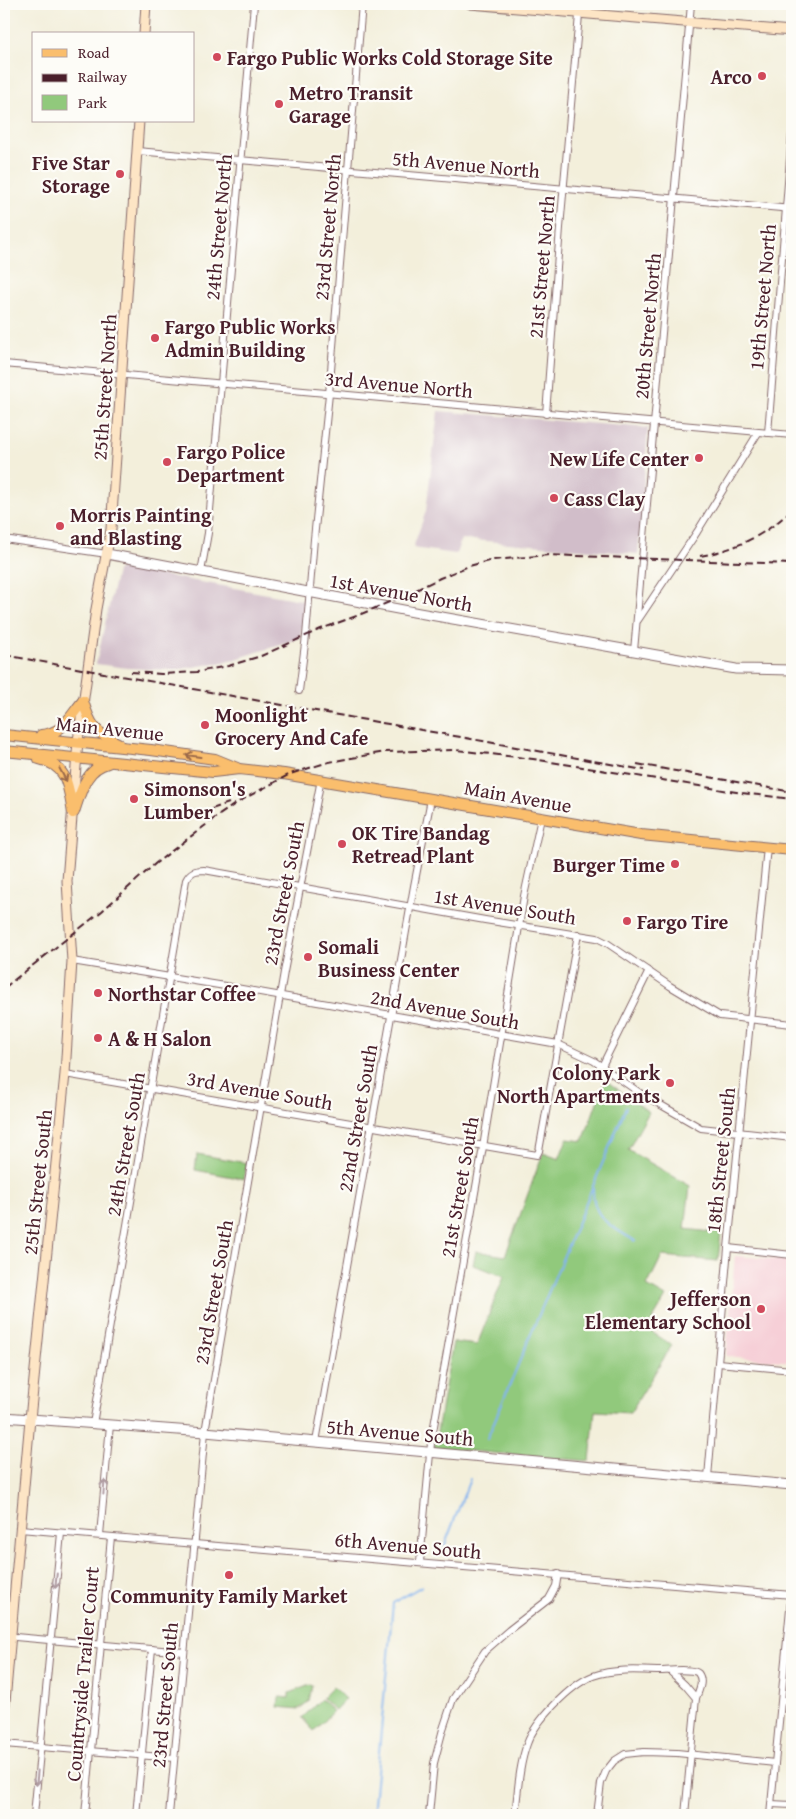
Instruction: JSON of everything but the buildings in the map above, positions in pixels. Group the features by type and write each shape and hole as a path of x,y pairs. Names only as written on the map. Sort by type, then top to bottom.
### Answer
{"main road":[{"path":"144,32 146,4"},
{"path":"470,4 580,8 690,22 792,31"},
{"name":"25th Street North","path":"89,654 112,529 139,122"},
{"name":"25th Street South","path":"4,1713 7,1636 20,1528 66,1074 72,962 67,881 78,741 89,654"},
{"path":"27,737 56,732 67,722 83,701"},
{"path":"83,701 88,719 96,731 126,747"},
{"name":"Main Avenue","path":"4,735 78,741 215,759 240,769"},
{"path":"4,752 49,762 59,768 66,780 73,813"},
{"name":"Main Avenue","path":"4,752 213,772 240,769 321,779 642,835 792,850"},
{"path":"73,813 89,775 98,766 113,762"}],"street":[{"name":"24th Street North","path":"201,572 208,533 254,4"},
{"name":"23rd Street North","path":"299,691 329,394 362,4"},
{"name":"20th Street North","path":"634,651 691,4"},
{"name":"21st Street North","path":"546,414 580,8"},
{"name":"19th Street North","path":"768,433 789,209 792,133"},
{"name":"5th Avenue North","path":"137,151 789,209"},
{"name":"3rd Avenue North","path":"4,364 792,435"},
{"path":"637,621 697,532 758,433"},
{"name":"1st Avenue North","path":"4,539 107,554 309,593 736,669 792,670"},
{"name":"23rd Street South","path":"169,1815 205,1432 280,996 321,779"},
{"name":"22nd Street South","path":"316,1442 431,799"},
{"name":"21st Street South","path":"420,1562 430,1452 528,874 541,818"},
{"name":"18th Street South","path":"708,1477 767,847"},
{"name":"1st Avenue South","path":"192,872 204,870 597,938 676,990 720,1016 792,1024"},
{"name":"24th Street South","path":"93,1424 186,880 192,872"},
{"path":"558,1044 578,934"},
{"name":"2nd Avenue South","path":"72,962 170,977 501,1036 558,1044 594,1060 640,1093 694,1124 705,1128 792,1138"},
{"path":"602,1066 648,971"},
{"name":"3rd Avenue South","path":"66,1074 537,1155 540,1148 558,1044"},
{"path":"728,1248 792,1255"},
{"path":"718,1363 792,1370"},
{"name":"5th Avenue South","path":"4,1417 205,1432 792,1485"},
{"path":"100,1536 110,1425"},
{"name":"6th Avenue South","path":"20,1528 792,1592"},
{"name":"Countryside Trailer Court","path":"34,1815 61,1532"},
{"name":"Countryside Trailer Court","path":"85,1815 111,1537"},
{"path":"429,1815 434,1763 453,1699 485,1651 549,1599 556,1586 558,1574"},
{"path":"770,1815 792,1592"},
{"path":"7,1636 184,1652"},
{"path":"136,1815 152,1649"},
{"path":"515,1815 521,1765 528,1742 544,1715 568,1692 592,1676 629,1669 671,1672 689,1669 696,1671 700,1675 701,1686 696,1698 686,1815"},
{"path":"671,1672 696,1698"},
{"path":"782,1700 792,1701"},
{"path":"4,1744 174,1758"},
{"path":"597,1815 602,1783 606,1771 614,1761 625,1754 644,1752 775,1763"},
{"path":"771,1804 792,1805"}],"shaded area":[{"path":"438,411 648,428 638,554 461,539 456,554 413,548 426,511"},
{"path":"123,568 306,601 300,638 230,661 174,670 127,668 96,664 117,571"},
{"name":"Jefferson Elementary School","path":"735,1256 792,1261 792,1362 726,1356"}],"green space":[{"path":"605,1080 649,1112 628,1150 690,1186 685,1229 721,1233 718,1261 662,1256 647,1286 666,1297 647,1329 672,1345 630,1413 595,1411 590,1461 434,1448 453,1342 477,1345 504,1276 473,1265 476,1251 505,1256 543,1153 559,1159 567,1139 583,1141"},
{"path":"197,1154 247,1163 244,1179 195,1170"},
{"path":"310,1685 312,1686 309,1701 299,1709 278,1707 279,1697 289,1698 289,1693"},
{"path":"333,1687 345,1699 335,1710 322,1698"},
{"path":"321,1699 333,1711 314,1731 302,1718"}],"waterway":[{"path":"487,1439 626,1107"},
{"path":"593,1189 596,1208 600,1215 612,1227 635,1241"},
{"path":"444,1547 470,1479"},
{"path":"373,1815 393,1603 422,1586"}],"railway":[{"path":"700,556 726,550 750,540 783,518 792,509"},
{"path":"131,672 161,674 197,672 228,666 261,656 321,629 408,594 440,578 469,566 493,560 549,555 792,564"},
{"path":"4,655 644,770"},
{"path":"4,988 102,911 156,863 238,802 290,774 329,762 385,752 456,750 533,759 742,793 792,799"},
{"path":"637,764 792,792"},
{"path":"200,813 229,803"}],"place":[{"name":"Fargo Public Works Cold Storage Site","path":"217,57"},
{"name":"Arco","path":"762,76"},
{"name":"Metro Transit Garage","path":"279,104"},
{"name":"Five Star Storage","path":"120,174"},
{"name":"Fargo Public Works Admin Building","path":"155,338"},
{"name":"New Life Center","path":"699,458"},
{"name":"Fargo Police Department","path":"167,462"},
{"name":"Cass Clay","path":"554,498"},
{"name":"Morris Painting and Blasting","path":"60,526"},
{"name":"Moonlight Grocery And Cafe","path":"205,725"},
{"name":"Simonson's Lumber","path":"134,799"},
{"name":"OK Tire Bandag Retread Plant","path":"342,844"},
{"name":"Burger Time","path":"675,864"},
{"name":"Fargo Tire","path":"627,921"},
{"name":"Somali Business Center","path":"308,957"},
{"name":"Northstar Coffee","path":"98,993"},
{"name":"A & H Salon","path":"98,1038"},
{"name":"Colony Park North Apartments","path":"670,1083"},
{"name":"Jefferson Elementary School","path":"761,1309"},
{"name":"Community Family Market","path":"229,1575"}]}
